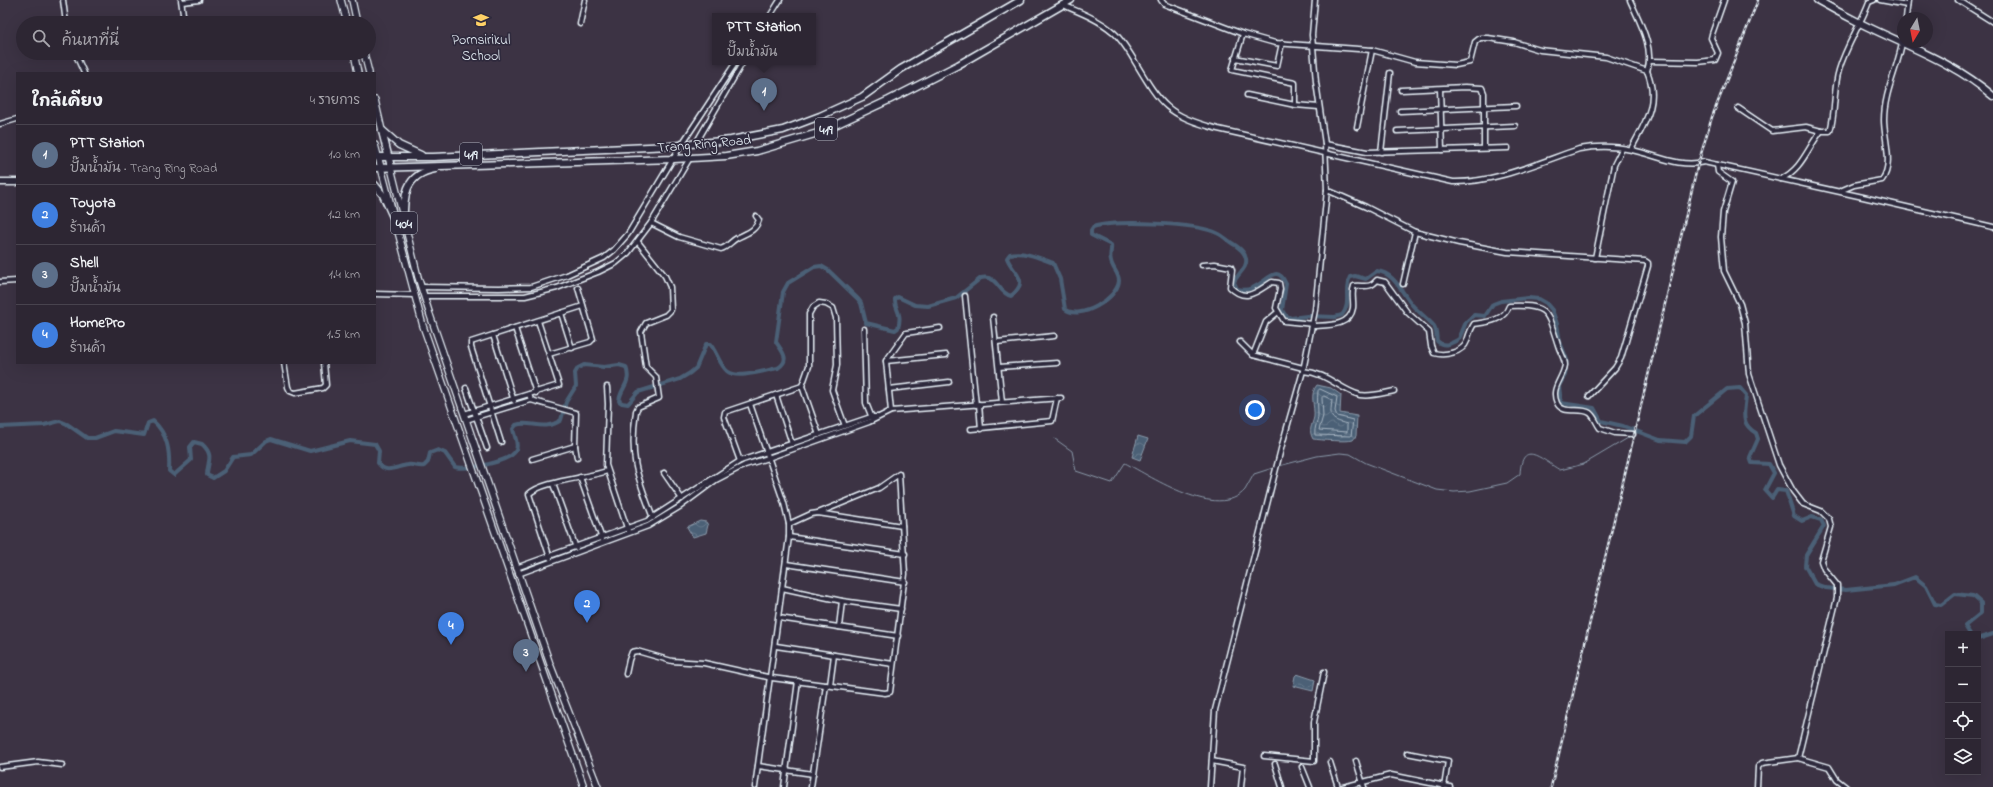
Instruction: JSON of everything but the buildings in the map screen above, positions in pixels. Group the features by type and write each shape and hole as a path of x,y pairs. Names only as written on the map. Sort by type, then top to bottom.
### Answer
{"highway":[{"name":"Trang Ring Road","path":"378,168 389,161 429,157 696,143 731,140 783,130 820,116 862,97 901,69 1021,0"},
{"name":"Trang Ring Road","path":"377,157 389,161 461,165 674,159 757,151 818,132 889,100 958,65 1071,0"},
{"path":"1817,0 1861,23 1897,38"},
{"path":"1918,48 1951,66 1979,84 1993,96"},
{"path":"382,130 404,148 429,157"},
{"name":"404","path":"382,130 389,161"},
{"path":"404,223 406,194 414,179 426,171 461,165"},
{"path":"0,182 16,182"},
{"path":"376,186 383,195 394,217"}],"main road":[{"path":"341,0 344,16"},
{"path":"352,0 355,16"},
{"path":"355,60 358,72"},
{"path":"366,60 369,72"},
{"name":"404","path":"376,104 382,130"},
{"name":"404","path":"377,157 378,168 394,217 414,295 473,472 584,787"},
{"name":"404","path":"389,161 424,296 484,469 517,571 550,664 598,787"},
{"path":"414,295 421,287"},
{"path":"414,295 424,296"}],"street":[{"path":"63,0 65,16"},
{"path":"183,14 181,1 199,0"},
{"path":"580,24 585,0"},
{"path":"772,13 780,0"},
{"path":"1161,0 1164,4 1243,34 1282,43 1313,47 1372,50 1416,62 1456,65 1470,62 1475,42 1480,38 1488,38 1514,42 1540,50 1606,57 1647,71"},
{"path":"1210,787 1215,710 1303,370 1313,325 1326,190 1325,144 1319,107 1312,35 1315,0"},
{"path":"1630,0 1645,36 1650,61 1647,71 1653,98 1651,109 1630,150"},
{"path":"1650,61 1698,62 1715,60 1718,53 1711,38 1724,0"},
{"path":"1738,108 1772,131 1806,127 1821,131 1830,131 1838,72 1848,45 1861,23 1869,2 1874,0"},
{"path":"1880,0 1907,5"},
{"path":"1906,12 1908,0"},
{"path":"1958,0 1993,22"},
{"path":"1063,5 1113,31 1126,48 1157,98 1182,118 1218,129 1453,182 1467,183 1492,178 1580,149 1594,147 1630,150 1686,165 1704,162 1780,180 1839,191 1993,227"},
{"path":"1243,34 1232,70 1295,83 1295,105"},
{"path":"1235,58 1277,66 1282,43"},
{"path":"1839,191 1854,185 1882,180 1887,174 1888,151 1884,121 1885,100 1901,48"},
{"path":"1357,128 1372,50"},
{"path":"78,60 84,72"},
{"path":"421,287 531,287 586,268 604,258 621,244 682,144 734,65"},
{"path":"696,143 741,65"},
{"path":"1381,152 1390,73"},
{"path":"1401,90 1465,87 1482,88 1484,93 1484,148"},
{"path":"1440,89 1442,150"},
{"path":"1247,95 1295,105 1319,107"},
{"path":"1400,111 1516,106"},
{"path":"0,124 16,119"},
{"path":"1397,131 1484,129 1515,126"},
{"path":"1780,180 1792,174 1821,131"},
{"path":"1325,144 1367,152 1508,148"},
{"path":"1595,258 1614,165 1622,149"},
{"path":"424,296 511,297 540,293 598,272 616,263 638,242 652,223 690,158"},
{"path":"1717,165 1718,172 1732,182 1723,212 1721,237 1724,271 1740,304 1745,323 1750,374 1779,465 1793,491 1803,504 1821,511 1829,519 1831,527 1830,535 1822,554 1821,561 1824,569 1837,586 1837,598 1798,758"},
{"path":"1326,190 1366,207 1415,232 1459,244 1507,252 1642,260 1648,263 1621,358 1589,396"},
{"path":"652,223 679,237 721,249 726,248 736,238 751,232 759,220 756,216"},
{"path":"1403,284 1415,232"},
{"path":"638,242 665,276 670,287 671,310 666,315 646,322 641,332 646,367 656,377 660,395 659,398 638,407 636,411 633,436 635,468 655,522"},
{"path":"1202,265 1215,264 1230,267 1232,270 1230,287 1241,295 1246,296 1255,294 1272,282 1279,283 1280,289 1276,308 1287,323 1334,325 1345,321 1353,310 1354,286 1367,288 1373,285 1377,280 1385,282 1407,312 1430,332 1431,346 1434,353 1439,354 1453,352 1460,349 1467,343 1469,332 1474,324 1496,321 1508,309 1509,306 1527,305 1540,308 1548,316 1565,362 1564,372 1555,389 1556,402 1559,406 1566,410 1589,412 1594,416 1600,428 1615,433 1633,434"},
{"path":"0,282 16,281"},
{"path":"549,354 590,342 593,339 578,288"},
{"path":"376,294 414,295"},
{"path":"965,296 981,429"},
{"path":"819,435 802,386 809,366 809,314 813,307 819,303 826,304 833,308 836,318 837,365 832,390 845,426"},
{"path":"501,442 471,344 474,341 584,306"},
{"path":"1253,355 1266,322 1278,312"},
{"path":"561,313 572,348"},
{"path":"993,317 997,342 1002,402"},
{"path":"465,417 474,412 559,385 538,321"},
{"path":"515,328 536,393"},
{"path":"890,412 886,361 906,332 940,328"},
{"path":"864,329 866,403 872,419"},
{"path":"493,335 515,405"},
{"path":"997,342 1054,336"},
{"path":"1240,342 1253,355 1323,376 1360,395 1394,391"},
{"path":"886,361 946,355"},
{"path":"999,367 1057,363"},
{"path":"284,364 288,387 290,391 295,393 323,388 326,385 324,364"},
{"path":"889,389 949,382"},
{"path":"740,461 724,414 725,412 802,386"},
{"path":"607,387 608,404 605,457 607,471 629,534"},
{"path":"466,388 487,448"},
{"path":"529,394 531,400"},
{"path":"776,395 792,444"},
{"path":"517,571 552,561 629,534 655,522 730,472 745,465 768,458 890,412 1059,398 1052,421 971,429"},
{"path":"465,417 476,417 531,400 574,411 576,416 575,446 577,458"},
{"path":"750,404 784,503 789,524 789,537 772,678 755,787"},
{"path":"517,571 550,556 653,517 740,461 845,426 872,419"},
{"path":"532,459 575,446"},
{"path":"552,561 528,494 553,484 607,471"},
{"path":"664,474 682,499"},
{"path":"626,674 632,652 636,651 672,661 704,663 772,678 885,693 890,692 905,582 905,554 902,526 900,474 879,488 789,524"},
{"path":"580,477 603,543"},
{"path":"553,484 578,552"},
{"path":"818,513 902,526"},
{"path":"789,537 905,554"},
{"path":"786,564 905,582"},
{"path":"782,588 842,600 901,609"},
{"path":"839,627 842,600"},
{"path":"779,618 898,636"},
{"path":"776,646 893,664"},
{"path":"811,787 834,655"},
{"path":"1264,756 1314,761 1314,722 1324,672"},
{"path":"784,787 798,681"},
{"path":"1407,753 1448,761 1445,786"},
{"path":"1758,787 1758,767 1762,763 1798,758 1829,766 1837,780 1846,787"},
{"path":"1212,761 1243,767 1242,787"},
{"path":"1356,761 1364,787"},
{"path":"0,767 38,762 62,765"},
{"path":"1330,762 1338,787"},
{"path":"1275,764 1282,787"},
{"path":"758,766 813,774"},
{"path":"1302,767 1310,787"},
{"path":"1343,787 1391,775 1450,787"}],"water":[{"path":"1317,385 1331,388 1341,395 1340,413 1357,416 1356,436 1353,440 1339,441 1313,439 1311,426 1314,417 1313,392"},
{"path":"1138,436 1148,439 1140,460 1132,457"},
{"path":"700,521 706,522 708,525 706,533 693,537 687,527"},
{"path":"1297,674 1315,680 1313,691 1293,686 1295,676"}],"waterway":[{"path":"0,427 44,425 60,421 87,438 95,438 114,431 144,435 148,423 153,421 158,426 165,438 169,457 169,471 174,475 191,460 190,447 194,442 202,444 206,448 209,456 207,475 213,478 224,471 233,457 251,455 266,441 271,439 310,451 350,441 375,444 379,451 378,463 385,469 410,465 424,466 428,462 430,453 438,450 445,453 455,467 461,468 478,466 506,458 516,450 517,442 513,429 516,425 527,424 543,426 561,420 566,402 576,386 575,373 578,368 584,365 604,367 619,365 626,367 628,377 619,401 628,404 638,392 680,379 690,373 696,368 706,344 710,344 724,368 731,374 744,375 778,368 782,365 785,359 783,352 776,342 783,292 788,283 814,267 821,266 828,270 858,299 861,303 866,323 895,330 898,328 900,318 895,302 895,299 898,297 915,305 928,306 956,298 981,278 991,279 1003,291 1011,296 1017,290 1020,285 1020,281 1007,258 1010,254 1016,253 1021,253 1053,263 1060,279 1065,309 1072,312 1079,312 1088,310 1105,301 1117,288 1119,281 1118,275 1110,259 1111,245 1091,235 1091,230 1093,227 1137,223 1175,225 1192,227 1217,233 1245,254 1246,262 1244,268 1234,282 1237,289 1246,290 1254,287 1272,275 1277,274 1282,276 1286,284 1282,310 1285,315 1291,318 1307,316 1335,317 1342,315 1345,311 1347,302 1347,287 1350,277 1355,276 1366,279 1377,271 1384,273 1394,280 1414,307 1434,326 1437,341 1442,344 1448,344 1459,339 1466,322 1474,315 1485,316 1493,304 1501,301 1528,298 1539,299 1546,303 1552,310 1557,324 1560,342 1567,360 1565,375 1559,386 1561,403 1594,408 1601,421 1623,426 1660,440 1685,442 1691,436 1694,416 1727,389 1740,388 1746,395 1744,412 1745,421 1747,425 1756,433 1758,439 1750,457 1752,463 1769,464 1774,473 1765,490 1772,498 1777,490 1786,491 1794,516 1802,521 1812,517 1821,520 1824,526 1806,555 1805,566 1815,584 1826,588 1846,590 1894,585 1915,577 1926,586 1935,604 1941,605 1955,594 1973,596 1981,603 1981,613 1965,626 1968,631"},
{"path":"1279,466 1317,456 1340,453 1350,454 1366,463 1437,490 1454,492 1470,491 1507,483 1520,474 1522,463 1525,457 1529,454 1540,457 1560,470 1584,464 1629,436"},
{"path":"1055,439 1072,451 1076,471 1112,483 1125,463 1168,486 1202,499 1219,501 1233,498 1245,490 1254,474 1276,467"},
{"path":"1981,638 1993,634"}],"railway":[{"path":"1551,787 1698,164 1712,117 1758,0"}],"place":[{"name":"Pornsirikul School","path":"481,20"},
{"name":"PTT Station","path":"764,111"},
{"name":"Toyota","path":"587,623"},
{"name":"HomePro","path":"451,645"},
{"name":"Shell","path":"526,672"}]}
